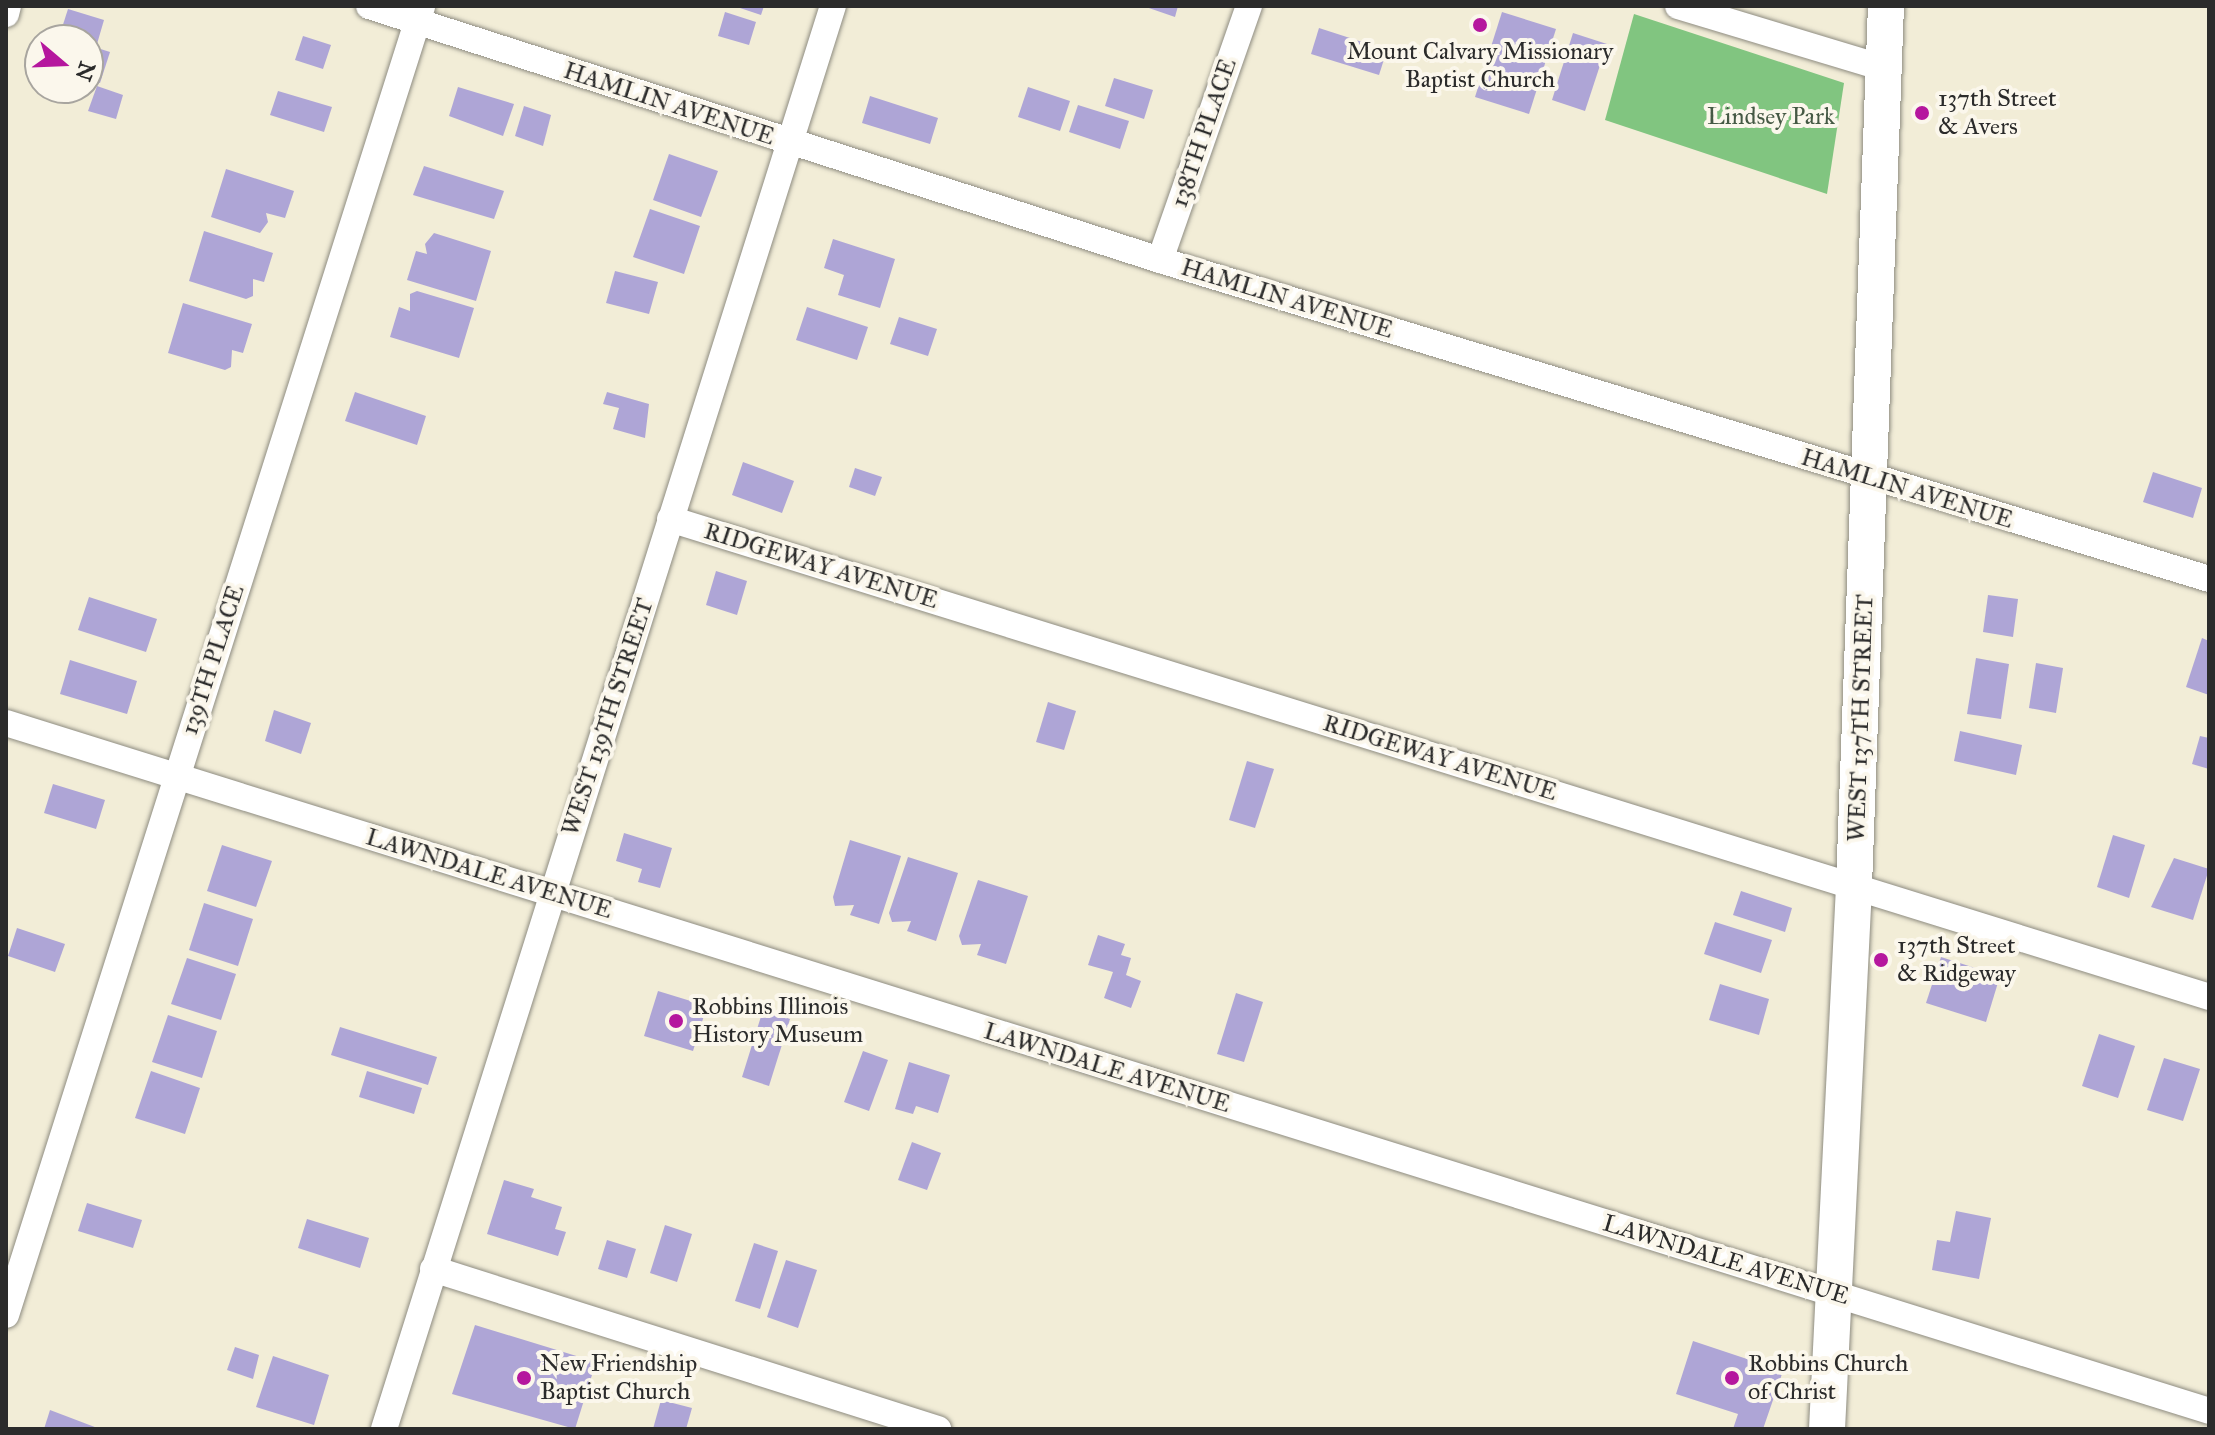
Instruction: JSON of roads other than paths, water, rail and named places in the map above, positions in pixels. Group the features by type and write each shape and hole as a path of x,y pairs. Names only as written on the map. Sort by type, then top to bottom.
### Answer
{"main road":[{"name":"WEST 137TH STREET","path":"1827,1429 1854,886 1886,6"}],"street":[{"path":"6,14 8,6"},
{"name":"HAMLIN AVENUE","path":"369,6 420,14 790,144 1870,479 2209,579"},
{"name":"WEST 139TH STREET","path":"384,1429 833,6"},
{"name":"138TH PLACE","path":"1160,260 1249,6"},
{"path":"1678,6 1884,68"},
{"name":"139TH PLACE","path":"6,1315 420,14"},
{"name":"RIDGEWAY AVENUE","path":"670,519 2209,997"},
{"name":"LAWNDALE AVENUE","path":"6,723 2209,1411"},
{"path":"433,1269 938,1429"}],"place":[{"name":"Mount Calvary Missionary Baptist Church","path":"1480,25"},
{"name":"137th Street & Avers","path":"1922,113"},
{"name":"137th Street & Ridgeway","path":"1881,960"},
{"name":"Robbins Illinois History Museum","path":"676,1021"},
{"name":"New Friendship Baptist Church","path":"524,1378"},
{"name":"Robbins Church of Christ","path":"1732,1378"}],"park label":[{"name":"Lindsey Park","path":"1771,117"}]}
